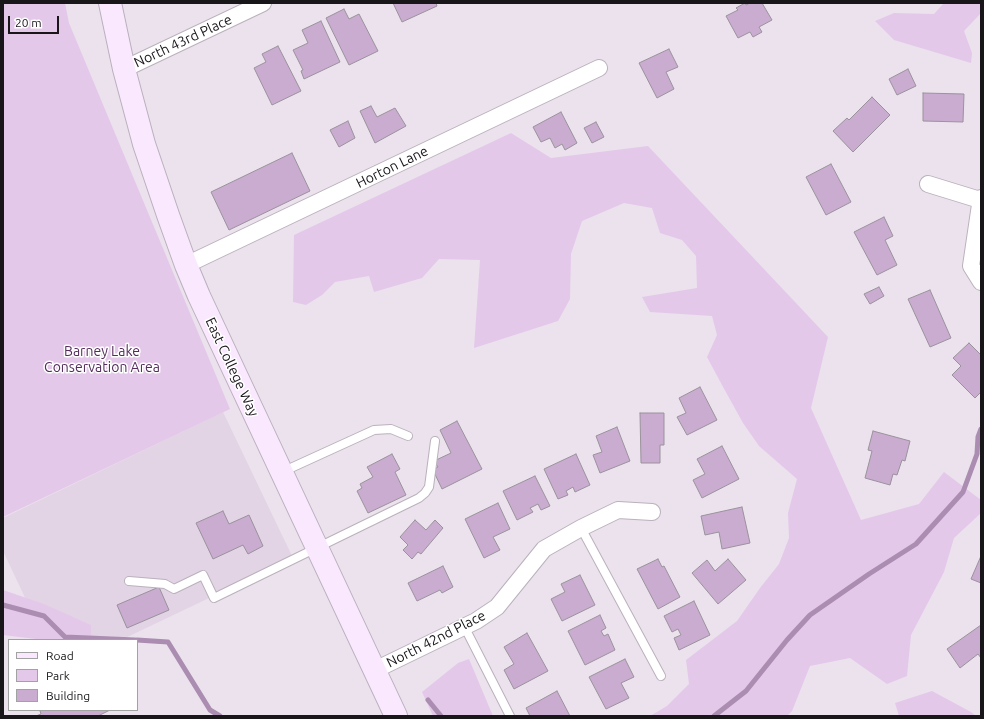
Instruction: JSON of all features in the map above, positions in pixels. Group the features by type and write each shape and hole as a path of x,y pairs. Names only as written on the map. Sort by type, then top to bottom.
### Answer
{"main road":[{"name":"East College Way","path":"110,3 124,69 144,144 186,265 199,296 396,716"}],"street":[{"name":"North 43rd Place","path":"124,69 263,3"},
{"name":"Horton Lane","path":"186,265 599,68"},
{"path":"928,184 980,199 971,266 981,282"},
{"name":"North 42nd Place","path":"375,670 476,621 497,607 544,549 580,528 618,510 652,512"}],"lane":[{"path":"281,472 374,430 391,429 408,436"},
{"path":"129,581 165,584 174,589 203,575 214,598 419,498 425,493 429,486 435,442"},
{"path":"580,528 661,676"},
{"path":"464,626 510,716"}],"shaded area":[{"path":"223,412 293,558 123,639 45,639 3,551 3,518"}],"green space":[{"name":"Barney Lake Conservation Area","path":"3,3 65,3 69,23 230,409 3,517"},
{"path":"944,3 981,3 981,13 964,31 972,53 971,63 894,40 875,21 894,13 934,14"},
{"path":"511,133 551,158 648,146 828,337 811,408 861,520 919,504 944,472 981,500 981,513 954,538 944,572 911,635 907,676 887,684 850,658 810,666 792,711 787,716 650,716 667,706 689,684 686,660 737,621 779,564 789,538 788,513 797,479 759,446 743,423 707,357 717,335 712,316 650,312 642,297 697,288 696,256 682,240 660,233 652,208 624,203 582,221 571,254 570,299 558,321 474,348 480,260 439,259 422,278 374,292 369,276 335,282 322,295 306,305 293,302 294,235"},
{"path":"3,590 44,604 91,625 91,639 36,639 3,635"},
{"path":"469,659 493,716 433,716 422,692 458,663"},
{"path":"932,691 976,716 899,716 895,703"}],"building":[{"path":"393,3 436,3 437,6 402,22"},
{"path":"745,3 746,5 750,3 762,3 772,20 759,27 762,32 753,37 750,32 738,38 726,16 738,10 736,8"},
{"path":"344,9 349,19 359,14 378,51 349,65 326,18"},
{"path":"321,21 340,62 304,79 301,71 303,70 293,50 308,43 302,30"},
{"path":"278,46 301,91 272,105 254,68 266,62 262,54"},
{"path":"669,49 678,67 666,72 674,89 657,98 639,63"},
{"path":"908,69 916,86 897,95 889,79"},
{"path":"923,93 964,94 963,122 923,121"},
{"path":"872,97 890,115 853,152 833,131 847,118 849,120"},
{"path":"371,106 377,117 395,108 406,126 375,143 360,111"},
{"path":"561,112 577,143 565,150 562,144 555,148 550,138 541,142 533,127"},
{"path":"348,121 355,138 339,147 330,130"},
{"path":"596,122 604,137 592,143 584,128"},
{"path":"292,153 310,191 229,230 211,192"},
{"path":"831,164 851,202 826,215 806,177"},
{"path":"884,217 893,236 885,240 897,265 877,275 854,232"},
{"path":"879,287 884,296 870,304 864,294"},
{"path":"930,290 951,338 930,347 908,299"},
{"path":"969,343 981,355 981,392 975,398 952,375 961,366 953,358"},
{"path":"700,387 717,420 687,435 677,417 686,413 679,398"},
{"path":"640,413 664,413 664,445 660,445 660,463 641,463"},
{"path":"457,421 482,469 442,489 433,470 438,467 434,461 451,453 440,430"},
{"path":"617,427 630,461 600,473 593,455 602,452 596,436"},
{"path":"873,431 910,441 905,461 902,460 897,475 893,474 890,485 865,478 872,451 868,450"},
{"path":"722,446 739,479 702,498 693,480 705,474 697,459"},
{"path":"392,454 400,469 395,472 406,495 368,513 357,491 362,488 360,484 373,477 367,467"},
{"path":"576,454 590,485 575,492 573,487 566,491 568,495 558,499 544,469"},
{"path":"535,476 550,506 541,510 538,504 530,508 533,512 517,520 503,491"},
{"path":"498,503 510,529 493,537 500,550 484,558 465,519"},
{"path":"742,507 750,543 722,549 719,532 705,535 701,516"},
{"path":"223,511 229,524 249,515 263,546 248,554 243,545 213,559 196,523"},
{"path":"415,520 426,530 435,520 443,528 421,554 418,552 412,559 403,550 408,545 400,537"},
{"path":"981,556 981,583 971,579"},
{"path":"658,559 662,567 664,566 680,597 658,609 637,569"},
{"path":"728,559 746,580 718,604 692,573 707,560 715,571"},
{"path":"443,566 453,587 442,593 440,590 417,601 408,583"},
{"path":"580,575 595,605 562,621 551,599 565,592 561,584"},
{"path":"159,587 169,610 127,628 117,605"},
{"path":"694,601 710,635 679,650 674,638 681,635 678,629 672,632 664,616"},
{"path":"600,615 606,628 601,631 604,636 608,634 615,650 585,665 568,631"},
{"path":"981,625 981,658 978,654 960,668 947,649"},
{"path":"527,633 548,671 514,689 504,670 514,664 504,647"},
{"path":"625,659 634,677 621,683 629,698 606,709 589,677"},
{"path":"557,691 570,716 530,716 526,708"},
{"path":"40,711 108,711 98,716 36,716 41,714"}],"waterway":[{"path":"714,716 746,691 787,640 810,615 869,574 916,544 963,492 977,454 978,437 981,429"},
{"path":"3,605 44,616 65,637 112,639"},
{"path":"138,640 168,642 210,710 220,716"},
{"path":"428,700 441,716"}]}
